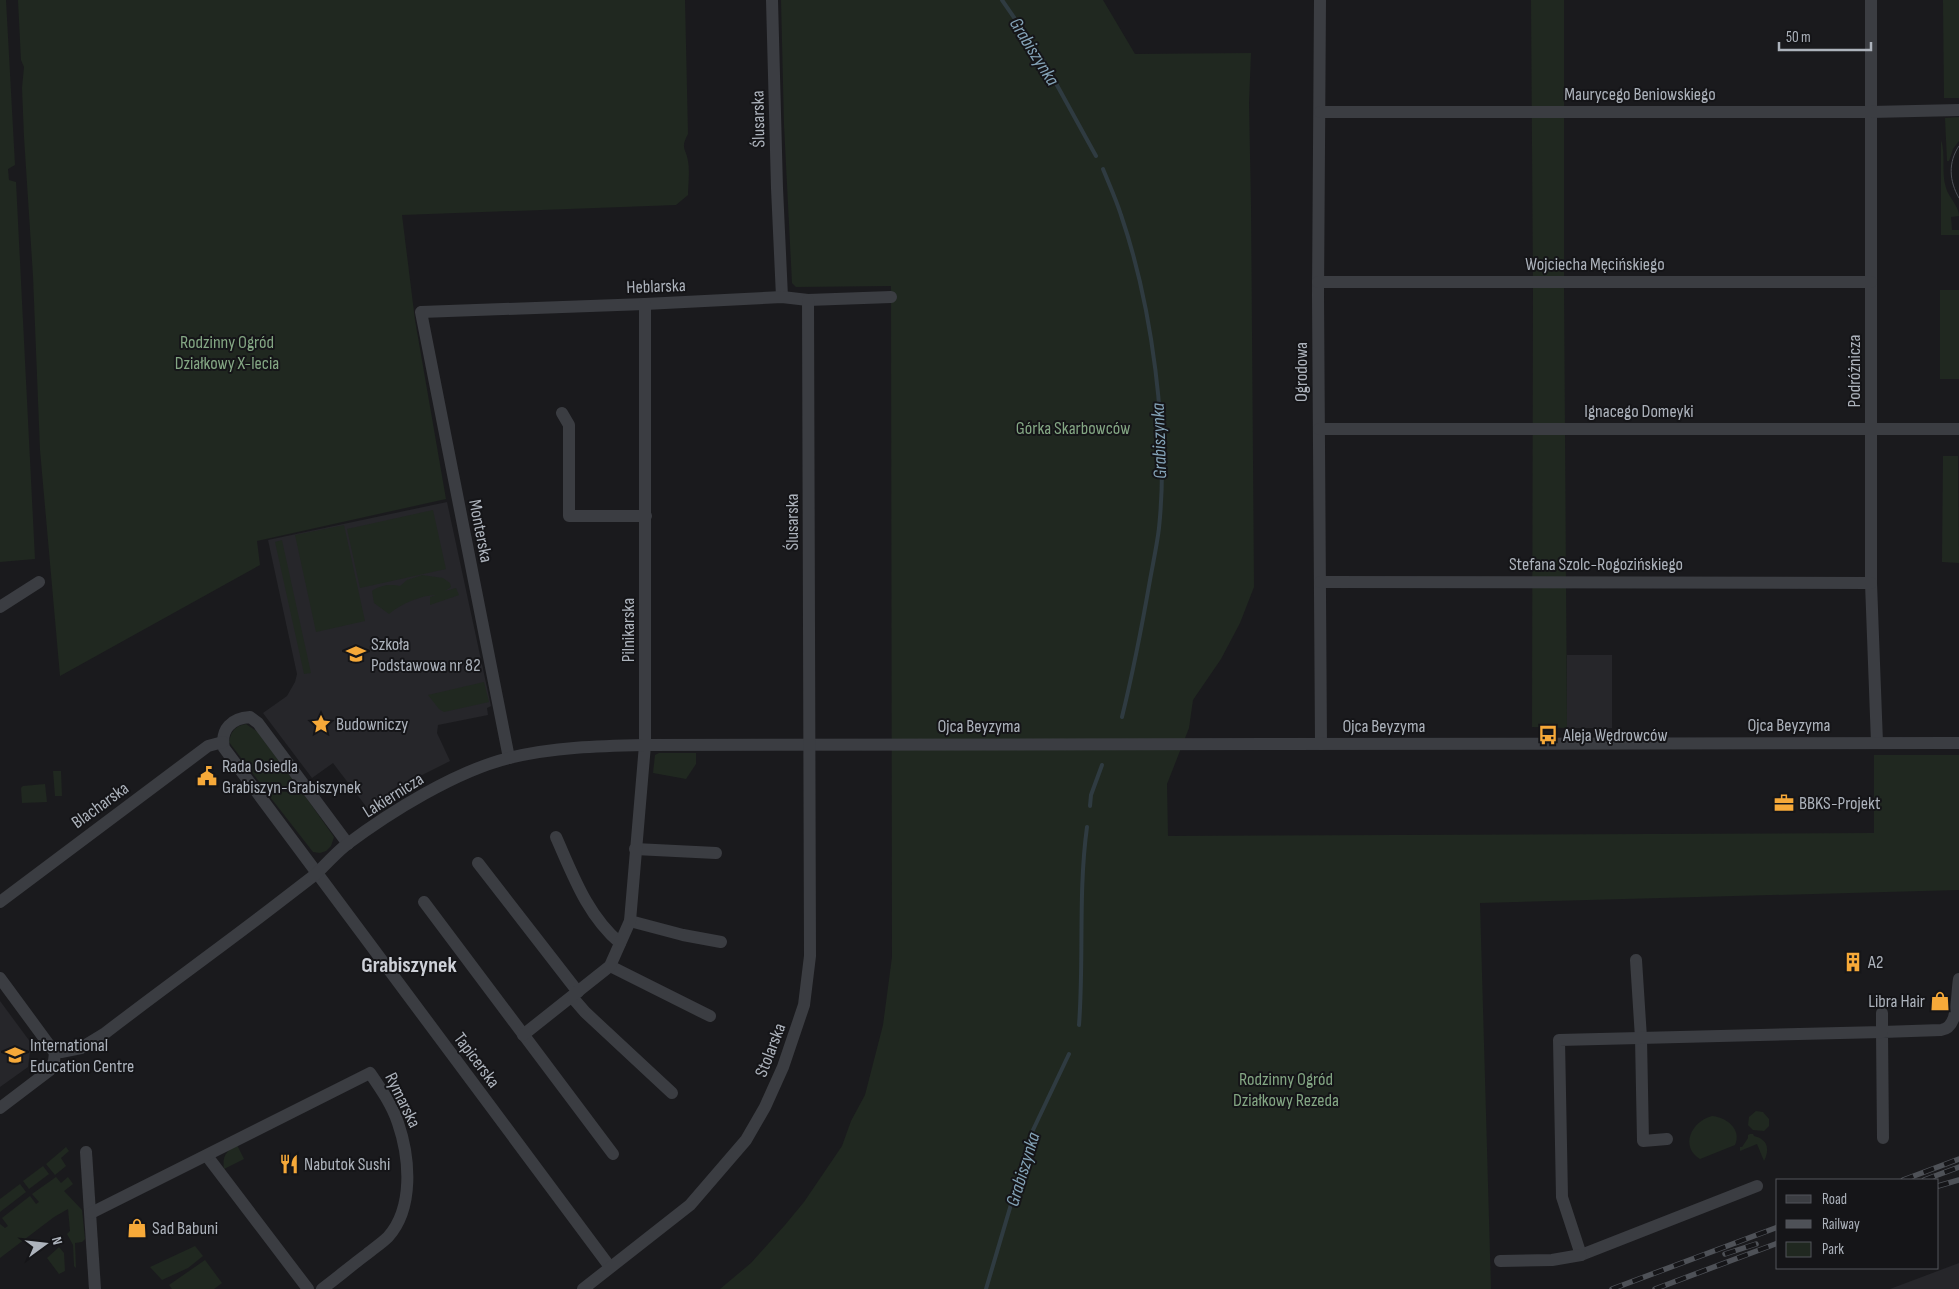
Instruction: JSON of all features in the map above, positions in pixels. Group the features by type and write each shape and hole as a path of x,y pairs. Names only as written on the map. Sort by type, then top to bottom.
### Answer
{"street":[{"name":"Ślusarska","path":"772,0 782,297"},
{"name":"Ogrodowa","path":"1320,0 1318,282 1321,744"},
{"name":"Podróżnicza","path":"1871,0 1871,583 1877,743"},
{"name":"Maurycego Beniowskiego","path":"1320,112 1871,112 1959,110"},
{"name":"Wojciecha Męcińskiego","path":"1318,282 1871,282"},
{"name":"Heblarska","path":"421,312 782,297 808,300 891,297"},
{"name":"Ślusarska","path":"808,300 809,744"},
{"name":"Pilnikarska","path":"630,921 645,745 645,304"},
{"name":"Monterska","path":"421,312 509,758"},
{"path":"562,413 569,425 569,516 646,516"},
{"name":"Ignacego Domeyki","path":"1319,429 1959,429"},
{"path":"0,607 39,582"},
{"name":"Stefana Szolc-Rogozińskiego","path":"1320,582 1871,583"},
{"path":"317,872 224,748 223,735 228,725 240,718 253,718 348,844"},
{"name":"Blacharska","path":"0,902 208,746 223,742"},
{"name":"Ojca Beyzyma","path":"809,744 1959,743"},
{"name":"Lakiernicza","path":"61,1052 81,1048 104,1034 317,872 348,844 429,792 466,774 509,758 577,747 809,744"},
{"name":"Stolarska","path":"583,1289 690,1205 746,1140 765,1107 784,1067 804,1006 810,956 809,744"},
{"path":"556,836 583,896 602,926 620,943"},
{"path":"635,849 716,852"},
{"path":"478,864 575,995 585,1012 672,1093"},
{"name":"Tapicerska","path":"317,872 610,1267"},
{"path":"424,902 613,1154"},
{"path":"523,1035 610,966 630,921 683,935 721,942"},
{"path":"1636,960 1643,1141 1667,1139"},
{"path":"610,966 710,1016"},
{"path":"0,978 55,1053 50,1070 0,1108"},
{"path":"1581,1255 1562,1197 1558,1040 1941,1030 1950,1028 1958,1017 1959,979"},
{"path":"1882,1013 1884,1138"},
{"name":"Rymarska","path":"91,1213 370,1073 398,1122 405,1149 405,1204 397,1223 388,1237 322,1289"},
{"path":"86,1152 95,1289"},
{"path":"207,1156 308,1289"},
{"path":"1500,1261 1552,1260 1581,1255 1757,1186"}],"shaded area":[{"name":"Szkoła Podstawowa nr 82","path":"447,502 491,706 487,708 488,715 438,725 437,733 450,761 402,785 368,809 333,763 312,778 263,713 287,696 297,674 268,540"},
{"path":"1567,655 1612,655 1612,728 1567,728"},
{"name":"International Education Centre","path":"0,1001 31,1043 28,1067 0,1087"},
{"path":"1959,1263 1959,1289 1890,1289"}],"green space":[{"path":"0,0 6,0 15,165 8,169 9,180 16,182 35,559 0,562"},
{"name":"Rodzinny Ogród Działkowy X-lecia","path":"18,0 685,0 688,134 684,148 689,165 688,195 676,205 402,215 415,320 446,499 257,541 260,565 60,676 40,450 33,276 24,137 22,88 24,67 21,60"},
{"path":"781,0 1103,0 1135,54 1251,53 1249,103 1254,587 1240,623 1221,659 1193,700 1189,728 1167,784 1168,836 1874,833 1874,755 1959,755 1959,890 1480,903 1491,1289 720,1289 751,1263 785,1225 804,1202 842,1146 851,1121 865,1095 883,1025 892,957 891,286 796,287 792,283 784,125"},
{"path":"1531,0 1564,0 1567,728 1532,727 1533,289"},
{"path":"1943,0 1959,0 1959,98 1944,98"},
{"path":"1959,117 1959,141 1953,149 1949,161 1947,161 1945,118"},
{"path":"1941,140 1946,188 1959,212 1959,216 1951,217 1952,230 1959,230 1959,235 1941,235"},
{"path":"1940,290 1959,290 1959,379 1940,379"},
{"path":"1943,456 1958,456 1959,563 1942,562"},
{"path":"433,510 446,569 360,588 347,529"},
{"path":"344,525 365,621 316,632 295,535"},
{"path":"282,540 311,673 304,674 275,542"},
{"path":"422,575 443,578 450,583 451,587 445,591 456,588 459,595 430,605 430,597 436,595 418,598 389,614 374,603 372,591 378,587 400,586 407,580"},
{"path":"484,682 489,702 444,712 439,709 428,695"},
{"path":"246,724 258,732 298,787 263,787 229,742 234,730"},
{"path":"659,753 696,753 696,764 686,779 653,773 655,755"},
{"path":"53,771 61,771 62,796 55,796"},
{"path":"45,784 47,802 22,803 21,788 23,786"},
{"path":"269,791 288,792 294,795 297,792 305,796 334,837 331,846 326,851 320,853 313,852 267,793"},
{"path":"1756,1111 1763,1112 1769,1119 1769,1126 1764,1131 1753,1130 1748,1125 1749,1117"},
{"path":"1712,1116 1727,1121 1734,1129 1737,1139 1735,1145 1700,1159 1690,1148 1689,1141 1694,1128"},
{"path":"1750,1134 1759,1137 1765,1142 1767,1153 1764,1161 1757,1144 1740,1151 1740,1147 1742,1147"},
{"path":"237,1145 244,1159 224,1169 226,1154"},
{"path":"66,1147 69,1151 61,1158 66,1166 55,1175 46,1164"},
{"path":"43,1166 49,1174 29,1189 23,1181"},
{"path":"56,1177 61,1183 68,1177 73,1184 64,1191 82,1210 85,1239 82,1242 75,1243 76,1268 74,1266 73,1245 67,1234 70,1231 68,1209 54,1217 0,1258 0,1224 5,1228 8,1226 2,1218 30,1196 36,1204 39,1202 32,1194"},
{"path":"20,1184 26,1192 0,1212 0,1199"},
{"path":"195,1246 203,1256 188,1268 162,1280 150,1267"},
{"path":"59,1247 64,1253 65,1271 59,1274 47,1258"},
{"path":"205,1260 222,1283 214,1289 172,1289 169,1285"}],"waterway":[{"name":"Grabiszynka","path":"1002,0 1042,58 1096,156"},
{"name":"Grabiszynka","path":"1103,169 1121,215 1141,289 1155,370 1162,451 1162,491 1158,534 1137,649 1122,717"},
{"name":"Grabiszynka","path":"1090,806 1091,795 1102,765"},
{"name":"Grabiszynka","path":"1079,1025 1083,876 1087,827"},
{"name":"Grabiszynka","path":"986,1289 1033,1130 1069,1054"}],"tram line":[{"path":"1959,146 1953,158 1951,172 1953,185 1959,198"}],"railway":[{"path":"1906,1179 1959,1159"},
{"path":"1927,1179 1959,1167"},
{"path":"1939,1186 1959,1180"},
{"path":"1612,1289 1776,1228"},
{"path":"1725,1254 1756,1244"},
{"path":"1655,1289 1776,1244"}],"place":[{"name":"Szkoła Podstawowa nr 82","path":"356,654"},
{"name":"Budowniczy","path":"321,724"},
{"name":"Aleja Wędrowców","path":"1548,735"},
{"name":"Rada Osiedla Grabiszyn-Grabiszynek","path":"207,776"},
{"name":"BBKS-Projekt","path":"1784,803"},
{"name":"A2","path":"1853,962"},
{"name":"Libra Hair","path":"1940,1001"},
{"name":"International Education Centre","path":"15,1055"},
{"name":"Nabutok Sushi","path":"289,1164"},
{"name":"Sad Babuni","path":"137,1228"}],"district":[{"name":"Grabiszynek","path":"409,964"}],"park label":[{"name":"Górka Skarbowców","path":"1073,428"},
{"name":"Rodzinny Ogród Działkowy Rezeda","path":"1286,1089"}]}
